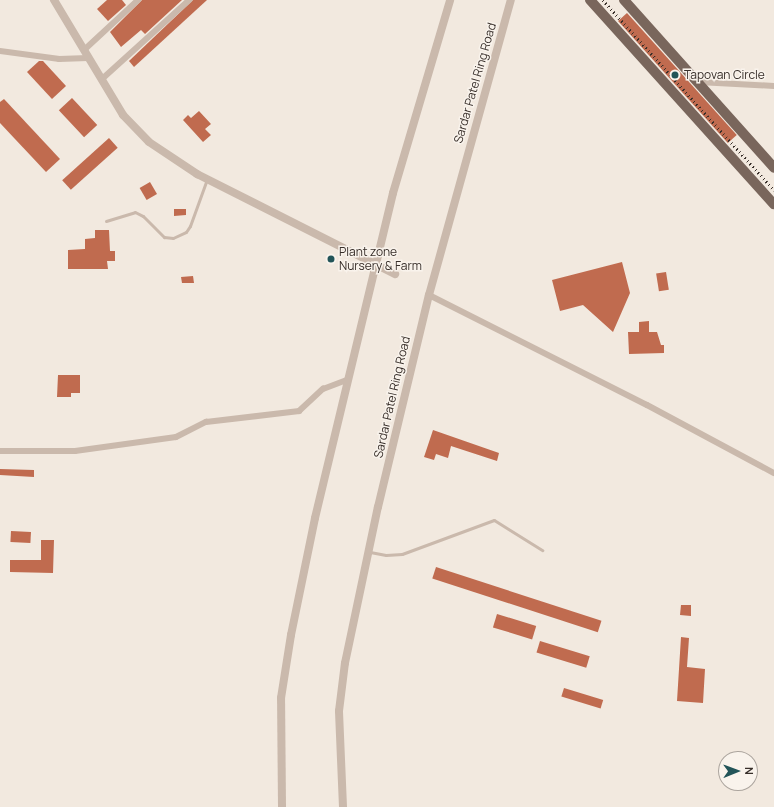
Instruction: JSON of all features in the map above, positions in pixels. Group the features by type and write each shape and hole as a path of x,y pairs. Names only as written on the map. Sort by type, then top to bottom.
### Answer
{"main road":[{"path":"590,0 774,204"},
{"path":"624,0 774,168"}],"street":[{"path":"54,0 124,115 142,136 167,155 206,179 395,274"},
{"path":"0,51 59,59 86,54 138,0"},
{"path":"102,79 189,0"},
{"path":"282,807 280,738 284,676 347,380 375,264 393,193 450,0"},
{"name":"Sardar Patel Ring Road","path":"344,807 339,744 341,688 369,551 429,296 511,0"},
{"path":"696,81 774,86"},
{"path":"429,296 647,405 774,473"},
{"path":"0,451 75,451 176,437 206,422 299,411 323,388 347,380"}],"lane":[{"path":"106,221 135,212 143,216 164,237 173,238 188,229 206,179"},
{"path":"369,551 386,555 402,554 494,520 542,550"}],"building":[{"path":"107,0 122,0 126,5 108,21 97,9"},
{"path":"142,0 182,0 145,34 141,30 121,47 110,32"},
{"path":"193,0 207,0 134,67 129,61"},
{"path":"627,13 737,135 728,143 618,21"},
{"path":"39,61 43,61 66,86 52,99 27,72"},
{"path":"72,98 97,125 84,137 59,110"},
{"path":"4,99 60,159 46,172 0,123 0,102"},
{"path":"199,111 211,124 205,129 211,135 203,142 183,120 188,115 191,118"},
{"path":"109,138 118,148 71,190 62,180"},
{"path":"150,182 157,194 147,200 140,188"},
{"path":"174,209 186,209 186,215 174,216"},
{"path":"95,230 109,230 110,251 115,251 115,261 107,261 108,269 68,269 68,250 85,249 85,239 95,238"},
{"path":"622,262 630,293 613,332 583,305 560,311 552,280"},
{"path":"666,272 669,290 659,291 656,274"},
{"path":"193,276 194,283 182,283 181,277"},
{"path":"649,321 649,332 657,332 661,345 664,345 664,353 629,354 628,332 639,332 639,322"},
{"path":"58,375 80,375 80,393 71,393 71,397 57,397"},
{"path":"433,430 499,453 497,461 451,446 448,458 436,454 434,460 424,457"},
{"path":"0,469 34,470 34,477 0,475"},
{"path":"11,531 31,532 30,543 10,542"},
{"path":"41,540 54,540 53,573 10,572 10,560 41,560"},
{"path":"436,567 601,621 598,632 432,578"},
{"path":"681,605 691,605 691,616 680,615"},
{"path":"497,614 536,626 532,639 493,627"},
{"path":"681,637 689,638 687,667 705,669 703,703 677,701"},
{"path":"540,641 590,656 586,668 536,652"},
{"path":"564,688 603,700 601,709 561,697"}],"railway":[{"path":"603,0 774,190"}],"place":[{"name":"Tapovan Circle","path":"675,75"},
{"name":"Plant zone Nursery & Farm","path":"331,259"}]}
